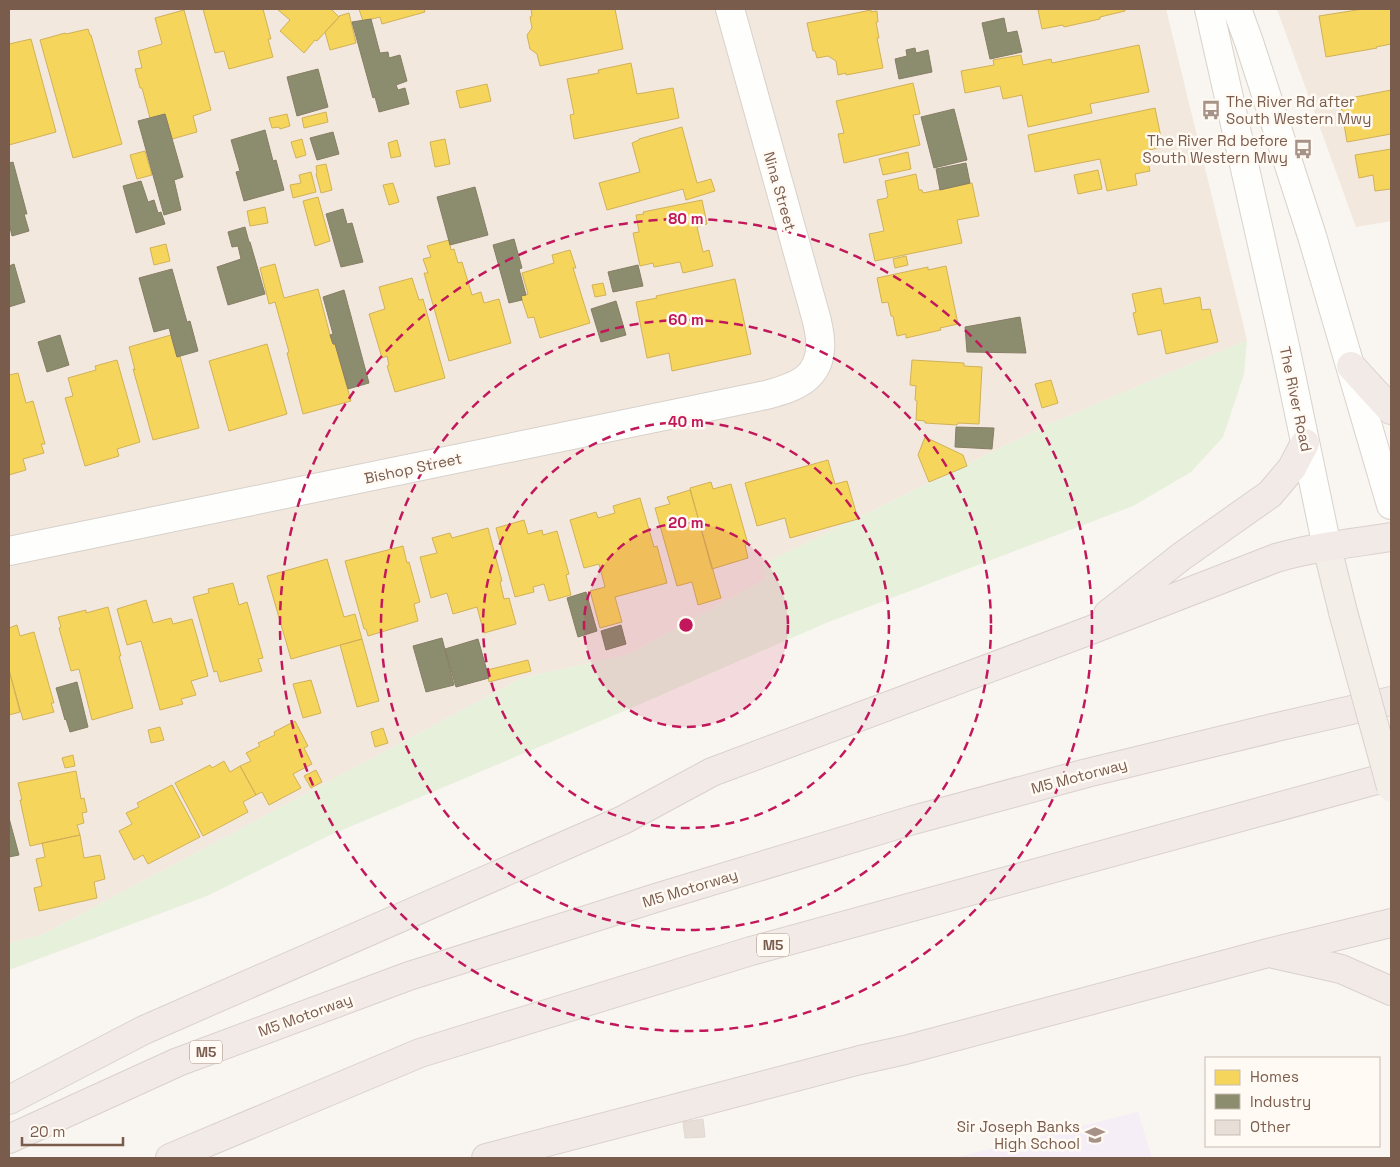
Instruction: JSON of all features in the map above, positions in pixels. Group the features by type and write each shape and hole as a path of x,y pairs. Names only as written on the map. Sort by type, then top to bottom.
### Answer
{"highway":[{"path":"1351,366 1391,410"},
{"path":"1083,633 1182,556 1270,494 1292,468 1305,443"},
{"path":"9,1100 144,1030 623,820 712,772 1083,633 1276,558 1291,553 1391,537"},
{"name":"M5 Motorway","path":"9,1139 169,1066 409,976 913,820 1087,773 1391,701"},
{"name":"M5","path":"170,1158 420,1053 750,951 1391,776"},
{"path":"486,1158 860,1060 906,1050 1268,953 1391,923"},
{"path":"1268,953 1341,969 1391,991"}],"main road":[{"name":"The River Road","path":"1327,547 1391,787"}],"street":[{"name":"Nina Street","path":"730,9 816,321 820,341 819,358 812,373"},
{"name":"The River Road","path":"1209,9 1283,337 1327,547"},
{"path":"1237,9 1312,236 1391,504"},
{"name":"Bishop Street","path":"9,551 766,395 799,384 812,373"}],"shaded area":[{"path":"9,9 1166,9 1247,340 1049,424 763,564 766,579 629,654 522,678 42,935 9,943"},
{"path":"1277,9 1391,9 1391,221 1356,227"},
{"name":"Sir Joseph Banks High School","path":"1138,1112 1152,1158 954,1158"}],"green space":[{"path":"1247,340 1244,374 1223,437 1191,472 1133,506 826,623 636,706 328,836 207,896 9,970 9,943 42,935 522,678 629,654 766,579 763,564 1049,424"}],"building: Homes":[{"path":"203,9 263,9 271,39 268,39 273,57 229,69 224,51 215,53"},
{"path":"277,9 331,9 339,17 304,53 280,31 290,20"},
{"path":"359,9 424,9 425,12 382,24 380,17 363,21"},
{"path":"531,9 615,9 623,49 540,66 537,54 530,49 527,35 532,28"},
{"path":"1125,9 1125,11 1064,27 1063,25 1042,29 1038,10"},
{"path":"1363,9 1391,9 1391,44 1326,57 1319,16"},
{"path":"184,10 211,110 193,116 197,132 172,139 165,114 150,118 135,69 142,68 138,51 162,44 155,18"},
{"path":"871,10 871,12 877,11 878,22 876,22 879,38 877,38 883,68 838,75 836,61 828,56 817,58 815,51 813,51 807,23"},
{"path":"349,13 356,43 330,50 325,32 339,16"},
{"path":"88,29 122,144 73,158 40,40"},
{"path":"31,39 56,132 9,145 9,44"},
{"path":"1139,45 1149,92 1090,104 1092,113 1028,127 1022,95 1003,99 1000,86 965,93 961,71 994,65 993,60 1021,55 1023,65 1051,59 1052,63"},
{"path":"631,63 637,94 673,88 679,118 574,139 570,115 574,114 567,79 599,73 598,70"},
{"path":"913,83 920,114 913,115 920,145 844,163 838,134 844,133 836,101"},
{"path":"487,84 491,101 460,108 456,91"},
{"path":"1391,90 1391,134 1347,142 1340,100"},
{"path":"1155,108 1163,147 1149,150 1146,154 1150,171 1135,174 1137,185 1107,191 1100,159 1035,172 1028,135"},
{"path":"326,112 328,122 304,128 302,118"},
{"path":"287,114 290,126 280,129 279,127 272,128 269,118"},
{"path":"682,127 697,183 711,179 715,191 686,200 683,189 607,210 599,183 640,172 632,143 639,139"},
{"path":"302,139 306,155 296,158 291,142"},
{"path":"445,139 450,164 435,167 430,142"},
{"path":"397,140 401,156 391,158 388,143"},
{"path":"1391,149 1391,189 1375,191 1373,175 1359,178 1355,155"},
{"path":"145,151 152,175 137,179 130,155"},
{"path":"908,152 911,169 883,175 879,159"},
{"path":"326,164 332,190 321,193 316,166"},
{"path":"1098,170 1102,189 1078,194 1074,175"},
{"path":"311,172 316,192 293,198 290,185 301,183 299,175"},
{"path":"916,174 919,190 922,190 923,193 972,183 979,216 957,220 962,243 875,261 869,234 884,231 877,200 887,198 888,196 885,181"},
{"path":"393,183 399,202 389,205 383,185"},
{"path":"318,197 330,241 315,246 303,201"},
{"path":"702,200 707,224 697,227 703,252 709,250 713,266 683,273 680,262 654,267 653,263 640,266 633,233 639,232 636,215"},
{"path":"265,207 268,223 250,226 247,211"},
{"path":"449,240 451,250 454,249 458,263 462,262 472,295 481,292 484,303 499,299 511,343 449,361 424,273 428,273 423,259 431,257 427,246"},
{"path":"166,244 170,261 154,265 150,248"},
{"path":"570,250 576,268 573,268 590,323 540,338 534,317 528,318 522,300 521,296 528,294 522,273 554,263 552,255"},
{"path":"906,256 908,265 895,268 893,259"},
{"path":"275,264 284,298 318,289 351,401 303,414 275,302 269,304 260,268"},
{"path":"946,266 958,324 906,338 906,334 897,336 888,302 882,303 877,278 928,267 928,270"},
{"path":"412,278 419,300 423,299 445,378 395,392 387,366 389,365 387,356 382,358 369,314 385,309 379,287"},
{"path":"735,279 751,354 672,371 669,353 647,358 636,302"},
{"path":"603,283 606,295 595,297 592,285"},
{"path":"1161,288 1164,304 1200,297 1202,310 1210,309 1218,342 1166,354 1161,330 1138,335 1133,313 1136,312 1132,294"},
{"path":"171,335 177,357 180,356 199,428 153,440 133,369 135,370 129,347"},
{"path":"267,344 287,414 229,431 209,361"},
{"path":"117,360 140,442 117,449 119,456 85,466 65,398 73,396 68,378 96,370 95,366"},
{"path":"912,360 964,363 964,366 982,367 979,424 925,423 925,421 916,420 916,386 910,385"},
{"path":"18,373 26,403 33,401 45,444 41,444 44,453 23,459 26,470 9,475 9,375"},
{"path":"1051,380 1058,403 1042,408 1035,384"},
{"path":"925,437 963,455 967,466 929,482 918,455"},
{"path":"828,460 835,484 847,481 858,519 790,538 785,518 757,526 745,483"},
{"path":"711,482 713,489 731,484 748,544 745,545 748,558 712,569 690,488"},
{"path":"690,490 721,598 698,605 692,582 677,586 655,508 670,504 667,497"},
{"path":"640,498 654,547 657,546 667,583 615,597 622,622 600,628 590,591 605,587 599,564 584,568 570,520 596,512 598,518 615,513 613,506"},
{"path":"524,520 528,534 542,530 543,535 557,531 569,574 566,575 571,595 549,601 544,584 533,587 534,592 515,597 496,528"},
{"path":"488,528 502,581 500,582 504,599 509,598 516,624 484,633 477,607 453,614 447,593 431,598 420,557 437,553 432,538 450,533 452,538"},
{"path":"403,546 420,602 414,604 418,621 368,636 366,629 364,629 345,561"},
{"path":"327,559 344,617 355,614 362,639 291,659 267,576"},
{"path":"233,583 239,605 247,602 263,658 258,659 262,671 220,682 217,671 214,672 193,597 209,593 208,589"},
{"path":"146,600 153,623 171,618 173,624 192,619 208,676 191,681 196,695 181,699 183,704 160,710 141,641 127,645 117,609"},
{"path":"108,607 133,708 92,720 79,669 71,671 59,628 61,627 58,617 86,610 86,613"},
{"path":"17,625 20,636 34,632 54,703 51,703 54,712 23,720 9,670 9,628"},
{"path":"362,639 379,701 357,707 340,645"},
{"path":"528,660 531,671 489,682 487,670"},
{"path":"9,670 20,712 9,715"},
{"path":"311,680 321,713 303,718 293,684"},
{"path":"295,721 308,746 304,748 312,764 293,774 301,788 269,805 262,792 256,795 240,766 251,761 246,753 260,746 258,743 275,735 274,732"},
{"path":"160,727 164,740 151,743 148,730"},
{"path":"383,728 388,743 375,747 371,732"},
{"path":"73,755 75,766 65,768 62,758"},
{"path":"224,761 230,772 240,766 256,795 243,802 248,812 203,836 175,783 210,765 212,768"},
{"path":"316,770 322,782 311,788 304,776"},
{"path":"76,771 81,799 84,798 87,812 82,813 84,823 77,825 80,835 30,846 18,783"},
{"path":"172,785 200,837 148,864 143,855 134,860 119,831 132,824 126,813 139,807 137,803"},
{"path":"80,835 84,858 100,855 105,879 94,882 97,898 39,911 34,888 42,886 36,859 45,857 42,843"}],"building: Industry":[{"path":"1004,18 1007,33 1017,31 1022,52 990,59 982,23"},
{"path":"371,19 380,53 388,52 389,58 400,55 407,81 396,85 398,90 405,88 409,104 379,112 375,97 373,98 352,22"},
{"path":"915,48 916,53 928,50 932,72 899,79 895,59 907,56 906,50"},
{"path":"318,69 328,107 297,116 287,77"},
{"path":"954,109 967,160 934,168 921,117"},
{"path":"165,114 183,177 174,180 181,210 164,215 138,121"},
{"path":"265,130 273,161 276,160 284,190 244,201 236,172 240,171 231,140"},
{"path":"333,132 339,154 317,160 310,138"},
{"path":"13,162 27,214 24,214 29,231 12,236 9,223 9,163"},
{"path":"966,163 970,183 940,190 936,169"},
{"path":"141,181 148,202 154,200 158,213 161,212 165,224 136,233 123,186"},
{"path":"475,187 488,235 450,245 437,197"},
{"path":"343,209 347,224 352,223 363,262 341,267 326,214"},
{"path":"245,227 265,294 228,305 217,267 241,259 238,246 232,247 228,232"},
{"path":"514,239 522,268 519,269 526,295 521,296 522,300 509,303 493,245"},
{"path":"14,264 25,302 9,307 9,266"},
{"path":"638,265 643,286 613,292 608,272"},
{"path":"172,269 187,322 190,321 198,351 177,357 169,328 154,332 139,278"},
{"path":"344,290 369,383 348,389 335,344 333,344 330,335 333,334 323,297"},
{"path":"616,301 626,335 601,342 591,309"},
{"path":"1020,317 1026,353 967,352 965,327"},
{"path":"60,335 69,365 47,372 38,342"},
{"path":"956,427 994,428 992,449 955,447"},
{"path":"586,592 597,631 578,637 567,598"},
{"path":"621,625 626,644 606,650 601,631"},
{"path":"442,638 454,685 426,692 413,646"},
{"path":"478,639 489,678 456,687 445,649"},
{"path":"77,682 88,727 70,732 56,688"},
{"path":"9,818 19,855 9,857"}],"building: Other":[{"path":"703,1119 705,1137 685,1138 683,1122"}],"place":[{"name":"The River Rd after South Western Mwy","path":"1211,110"},
{"name":"The River Rd before South Western Mwy","path":"1303,149"},
{"name":"Sir Joseph Banks High School","path":"1095,1135"}]}
